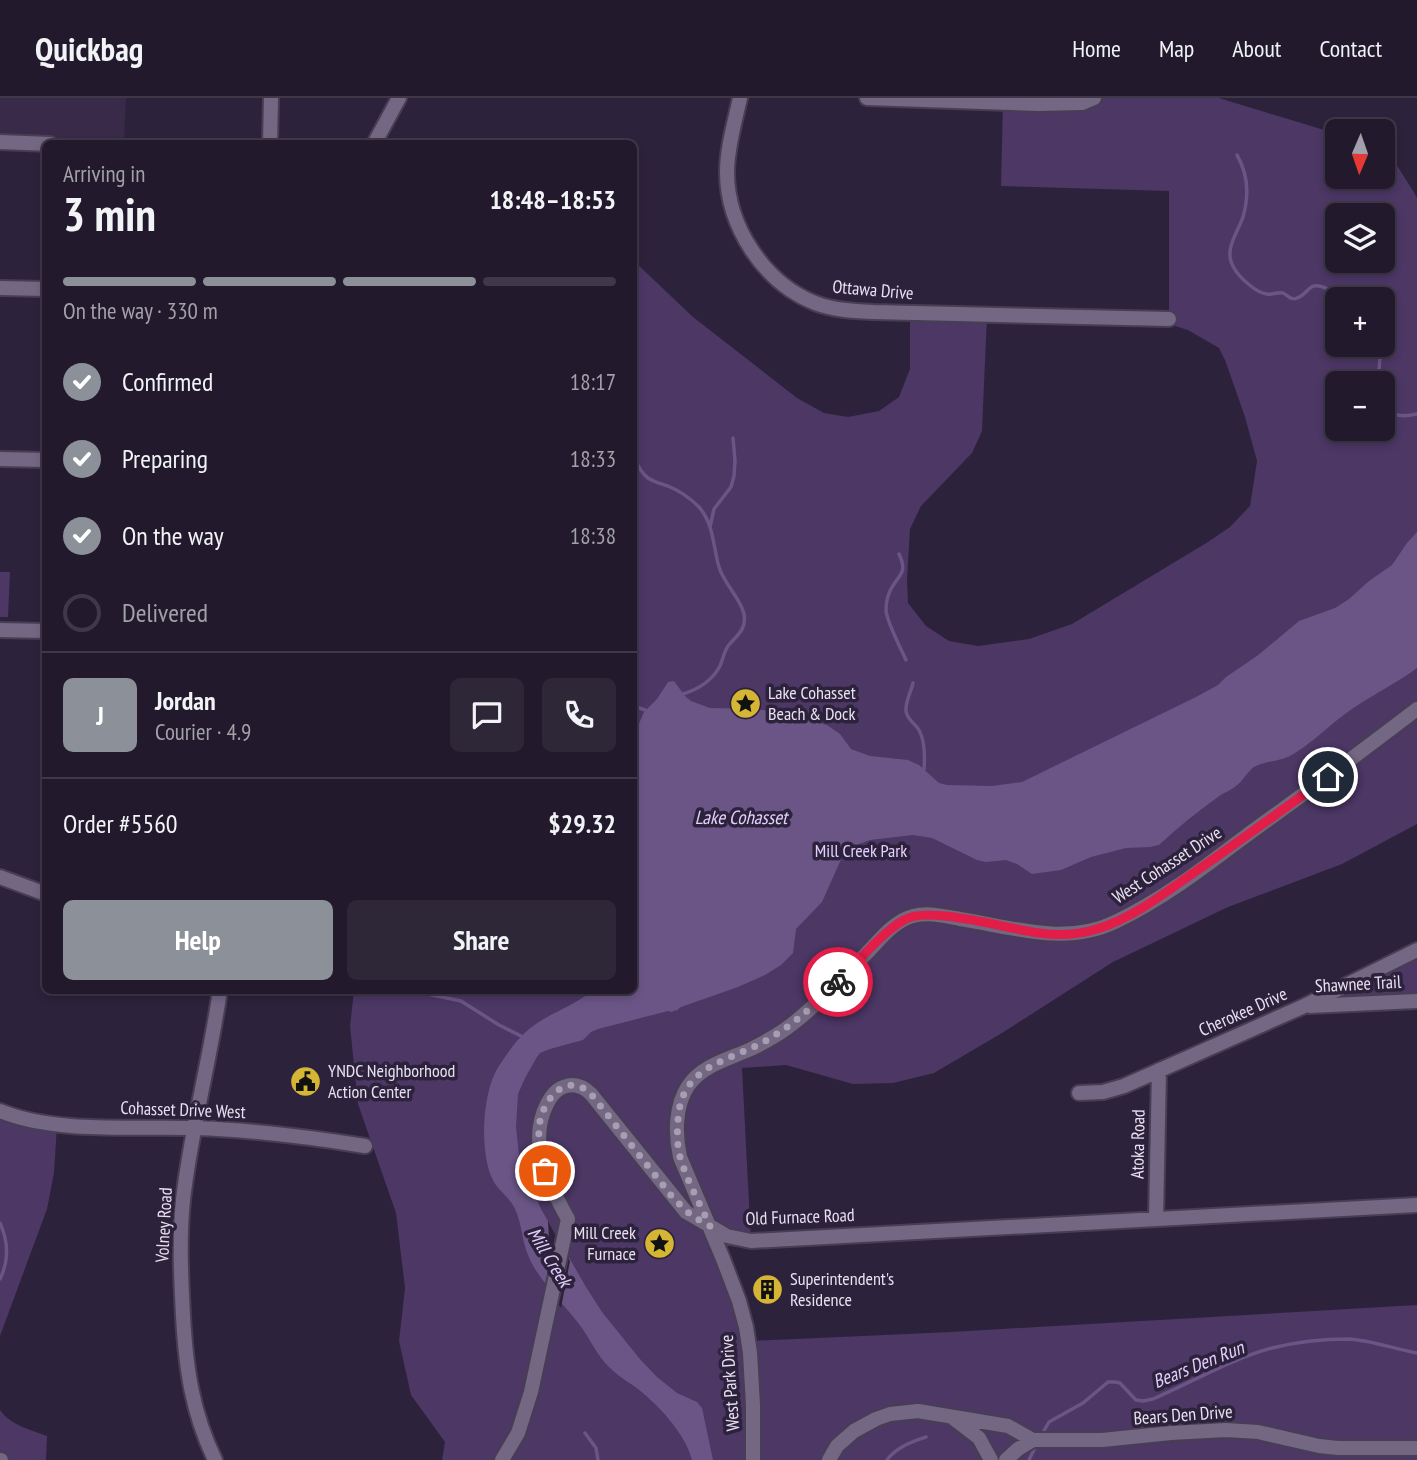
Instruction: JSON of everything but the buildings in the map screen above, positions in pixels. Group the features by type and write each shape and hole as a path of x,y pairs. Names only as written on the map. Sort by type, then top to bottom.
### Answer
{"street":[{"path":"270,140 271,98"},
{"path":"376,140 399,98"},
{"name":"Ottawa Drive","path":"740,98 727,170 730,197 737,221 755,254 770,273 802,297 842,310 873,312 1169,319"},
{"path":"867,98 1038,104 1082,103 1094,98"},
{"path":"0,142 42,144"},
{"path":"0,288 42,289"},
{"path":"0,459 42,460"},
{"path":"0,630 42,631"},
{"name":"West Cohasset Drive","path":"710,1226 680,1157 678,1145 678,1114 681,1098 689,1085 697,1075 714,1064 788,1028 902,921 911,916 933,914 1033,932 1058,934 1101,928 1143,906 1226,851 1417,709"},
{"path":"0,877 42,893"},
{"name":"Cherokee Drive","path":"1079,1093 1113,1090 1302,1007 1417,950"},
{"name":"Volney Road","path":"215,1460 203,1435 189,1384 184,1341 181,1222 194,1128 219,994"},
{"name":"Shawnee Trail","path":"1302,1007 1417,1000"},
{"name":"Atoka Road","path":"1156,1219 1159,1070"},
{"name":"Old Furnace Road","path":"502,1460 524,1418 568,1219 548,1183 541,1154 540,1123 549,1099 561,1088 571,1085 580,1086 591,1094 674,1199 692,1216 727,1236 751,1241 1417,1205"},
{"name":"Cohasset Drive West","path":"0,1111 33,1122 57,1125 194,1128 286,1135 365,1146"},
{"name":"West Park Drive","path":"710,1226 739,1301 746,1327 753,1405 753,1460"},
{"path":"829,1460 847,1436 876,1419 890,1414 918,1411 1008,1426 1034,1440"},
{"path":"952,1418 979,1438 991,1460"},
{"name":"Bears Den Drive","path":"1034,1440 1117,1439 1226,1430 1258,1432 1338,1448 1417,1448"},
{"path":"1006,1460 1034,1440"}],"shaded area":[{"path":"0,98 126,98 124,140 0,142"}],"green space":[{"name":"Mill Creek Park","path":"1094,98 1219,98 1325,130 1325,189 1395,189 1395,162 1417,198 1417,824 1342,864 1228,907 1113,962 934,1073 893,1083 853,1084 786,1065 742,1068 751,1241 711,1227 749,1341 1417,1305 1417,1460 442,1460 445,1442 411,1395 399,1341 405,1288 396,1213 358,1104 350,1026 354,994 637,994 637,264 693,317 797,398 824,413 848,417 879,411 899,397 910,369 910,313 987,315 982,431 972,453 921,506 910,529 907,580 908,603 926,626 949,641 978,646 1029,639 1072,624 1208,542 1230,527 1250,506 1257,461 1225,360 1219,348 1188,330 1169,324 1169,191 1001,186 1003,103"},
{"path":"0,572 10,572 8,617 0,617"},
{"path":"1417,950 1417,1001 1302,1007"},
{"path":"0,1111 57,1125 54,1173 47,1209 0,1336"},
{"path":"0,1410 15,1423 47,1436 46,1460 0,1460"}],"water":[{"name":"Lake Cohasset","path":"1417,532 1417,668 1338,719 1297,752 1254,767 1238,784 1202,808 1159,845 1126,848 1091,857 1061,870 1032,874 1006,860 977,860 932,838 913,835 870,840 851,847 843,855 822,902 796,929 793,953 781,965 738,987 676,1011 598,1029 583,1040 540,1053 518,1094 516,1127 519,1155 541,1209 602,1312 657,1377 677,1393 697,1402 702,1408 713,1460 692,1460 684,1440 669,1419 643,1393 605,1362 532,1264 515,1209 493,1180 484,1139 486,1106 493,1077 523,1034 588,994 637,994 637,728 644,712 668,682 674,681 691,701 710,708 780,712 827,725 840,734 851,749 870,756 908,760 919,765 939,783 992,786 1022,782 1218,685 1299,621 1335,608 1349,599 1392,565"}],"pier":[{"path":"548,1221 570,1261 561,1308 546,1288 550,1258"}],"waterway":[{"path":"1237,155 1245,177 1247,193 1243,217 1230,248 1231,261 1236,272 1258,291 1269,294 1283,293 1295,299 1312,287 1325,288"},
{"path":"1379,371 1380,357"},
{"path":"1395,414 1417,414"},
{"path":"710,527 714,509 731,487 734,476 733,438"},
{"path":"637,462 648,478 681,492 704,514 721,573 744,614 742,629 728,646 717,671 704,684 683,694"},
{"path":"899,554 902,570 889,593 886,610 906,660"},
{"path":"913,683 906,711 922,739 924,769"},
{"path":"637,707 645,710"},
{"path":"428,994 461,1001 521,1036"},
{"path":"0,1223 6,1251 0,1279"},
{"name":"Bears Den Run","path":"1041,1436 1049,1422 1083,1403 1108,1382 1120,1383 1136,1400 1143,1401 1153,1399 1242,1358 1291,1344 1348,1339 1417,1353"},
{"path":"585,1433 596,1448 598,1460"},
{"path":"887,1460 900,1448 926,1437"},
{"name":"Bears Den Run","path":"1029,1460 1037,1443"}],"way so far":[{"path":"545,1171 539,1137 543,1112 549,1099 561,1088 578,1085 591,1094 686,1212 710,1226 680,1157 677,1130 681,1098 697,1075 788,1028 838,982"}],"place":[{"name":"Lake Cohasset Beach & Dock","path":"745,703"},
{"name":"YNDC Neighborhood Action Center","path":"305,1081"},
{"name":"Mill Creek Furnace","path":"659,1243"},
{"name":"Superintendent's Residence","path":"767,1289"}],"route":[{"path":"838,982 887,933 911,916 933,914 1041,933 1071,934 1101,928 1168,891 1328,777"}],"water label":[{"name":"Mill Creek","path":"550,1257"}]}
